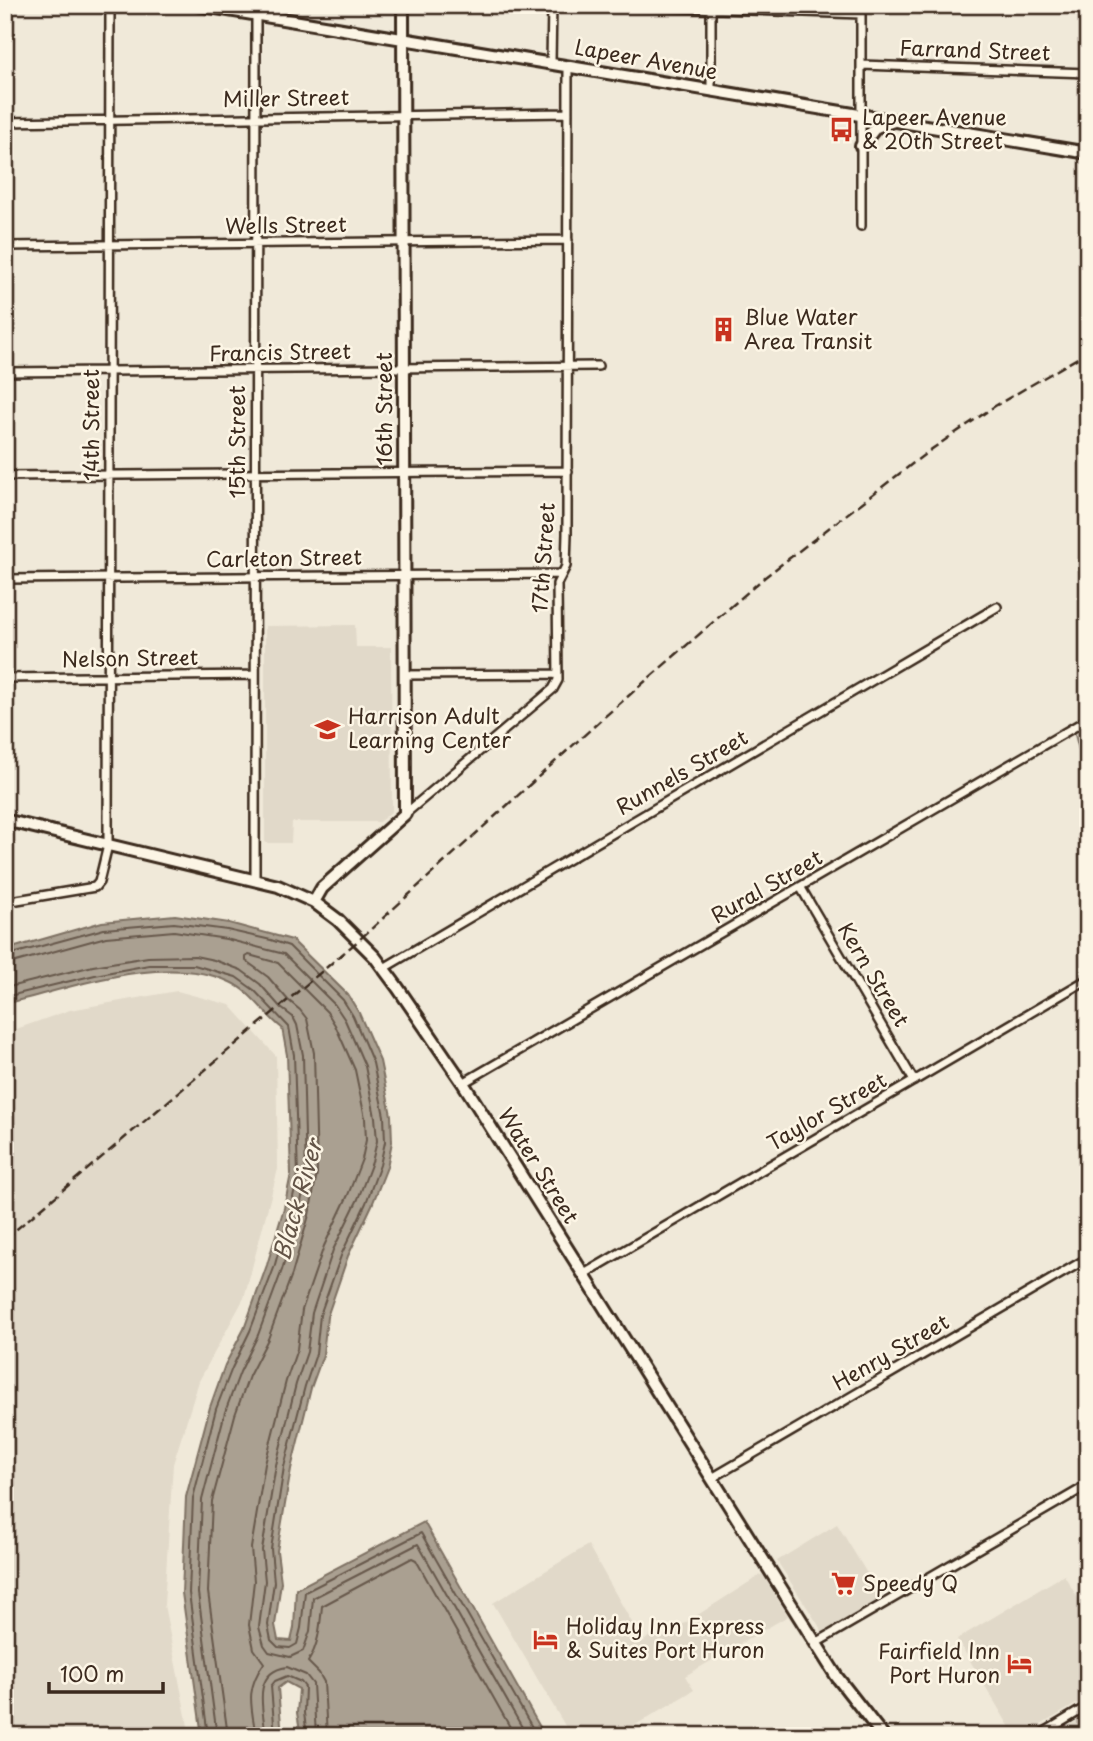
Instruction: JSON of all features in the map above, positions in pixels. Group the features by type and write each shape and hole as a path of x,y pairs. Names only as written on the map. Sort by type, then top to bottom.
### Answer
{"street":[{"name":"14th Street","path":"5,902 95,887 99,882 108,845 110,5"},
{"name":"Lapeer Avenue","path":"198,5 256,10 711,91 1088,153"},
{"name":"16th Street","path":"403,5 405,814"},
{"path":"551,62 552,5"},
{"path":"605,5 861,14"},
{"path":"861,5 861,226"},
{"path":"711,7 711,91"},
{"name":"15th Street","path":"256,10 256,880"},
{"name":"Farrand Street","path":"861,65 1088,73"},
{"name":"17th Street","path":"558,674 557,584 567,555 568,66"},
{"name":"Miller Street","path":"5,122 568,113"},
{"path":"861,146 876,127 897,121"},
{"name":"Wells Street","path":"5,246 568,240"},
{"name":"Francis Street","path":"5,372 598,366"},
{"path":"5,476 568,471"},
{"name":"Carleton Street","path":"5,579 562,574"},
{"name":"Runnels Street","path":"384,968 997,607"},
{"path":"314,902 322,888 405,814 553,689 558,674 404,675"},
{"name":"Nelson Street","path":"5,678 254,675"},
{"name":"Rural Street","path":"463,1083 1088,719"},
{"name":"Water Street","path":"5,820 278,886 314,902 338,920 384,968 463,1083 816,1643 857,1705 883,1736"},
{"name":"Kern Street","path":"801,888 914,1081"},
{"name":"Taylor Street","path":"584,1274 1088,979"},
{"name":"Henry Street","path":"712,1478 1088,1258"},
{"path":"816,1643 1088,1485"},
{"path":"1038,1736 1088,1706"}],"shaded area":[{"name":"Harrison Adult Learning Center","path":"355,625 356,647 391,647 392,811 379,822 292,822 291,843 265,843 265,626"},
{"path":"1088,724 1088,784 1074,731"},
{"path":"177,991 230,1005 276,1056 278,1169 244,1298 199,1381 173,1464 164,1605 190,1736 5,1736 5,1033 70,1010"},
{"path":"837,1524 882,1598 823,1632 777,1561"},
{"path":"588,1545 643,1642 655,1631 660,1639 762,1574 788,1616 685,1676 694,1690 617,1736 571,1736 493,1603"},
{"path":"1064,1575 1088,1615 1088,1697 1022,1736 1015,1736 957,1639"},
{"path":"1088,1714 1088,1736 1052,1736"}],"water":[{"name":"Black River","path":"175,915 229,923 292,940 348,995 359,1013 380,1061 391,1115 392,1142 387,1167 348,1256 327,1317 323,1355 311,1388 291,1469 277,1551 281,1582 275,1625 278,1640 291,1641 296,1589 424,1522 545,1736 301,1736 297,1713 299,1689 286,1682 278,1688 282,1736 202,1736 182,1593 186,1497 210,1407 225,1365 244,1329 267,1265 291,1174 287,1055 282,1028 238,986 205,974 177,971 118,976 5,1004 5,950 102,922"}],"railway":[{"path":"5,1239 359,940 602,719 765,577 929,451 995,406 1088,352"}],"place":[{"name":"Lapeer Avenue & 20th Street","path":"842,130"},
{"name":"Blue Water Area Transit","path":"724,330"},
{"name":"Harrison Adult Learning Center","path":"328,729"},
{"name":"Speedy Q","path":"843,1584"},
{"name":"Holiday Inn Express & Suites Port Huron","path":"546,1639"},
{"name":"Fairfield Inn Port Huron","path":"1020,1664"}]}
